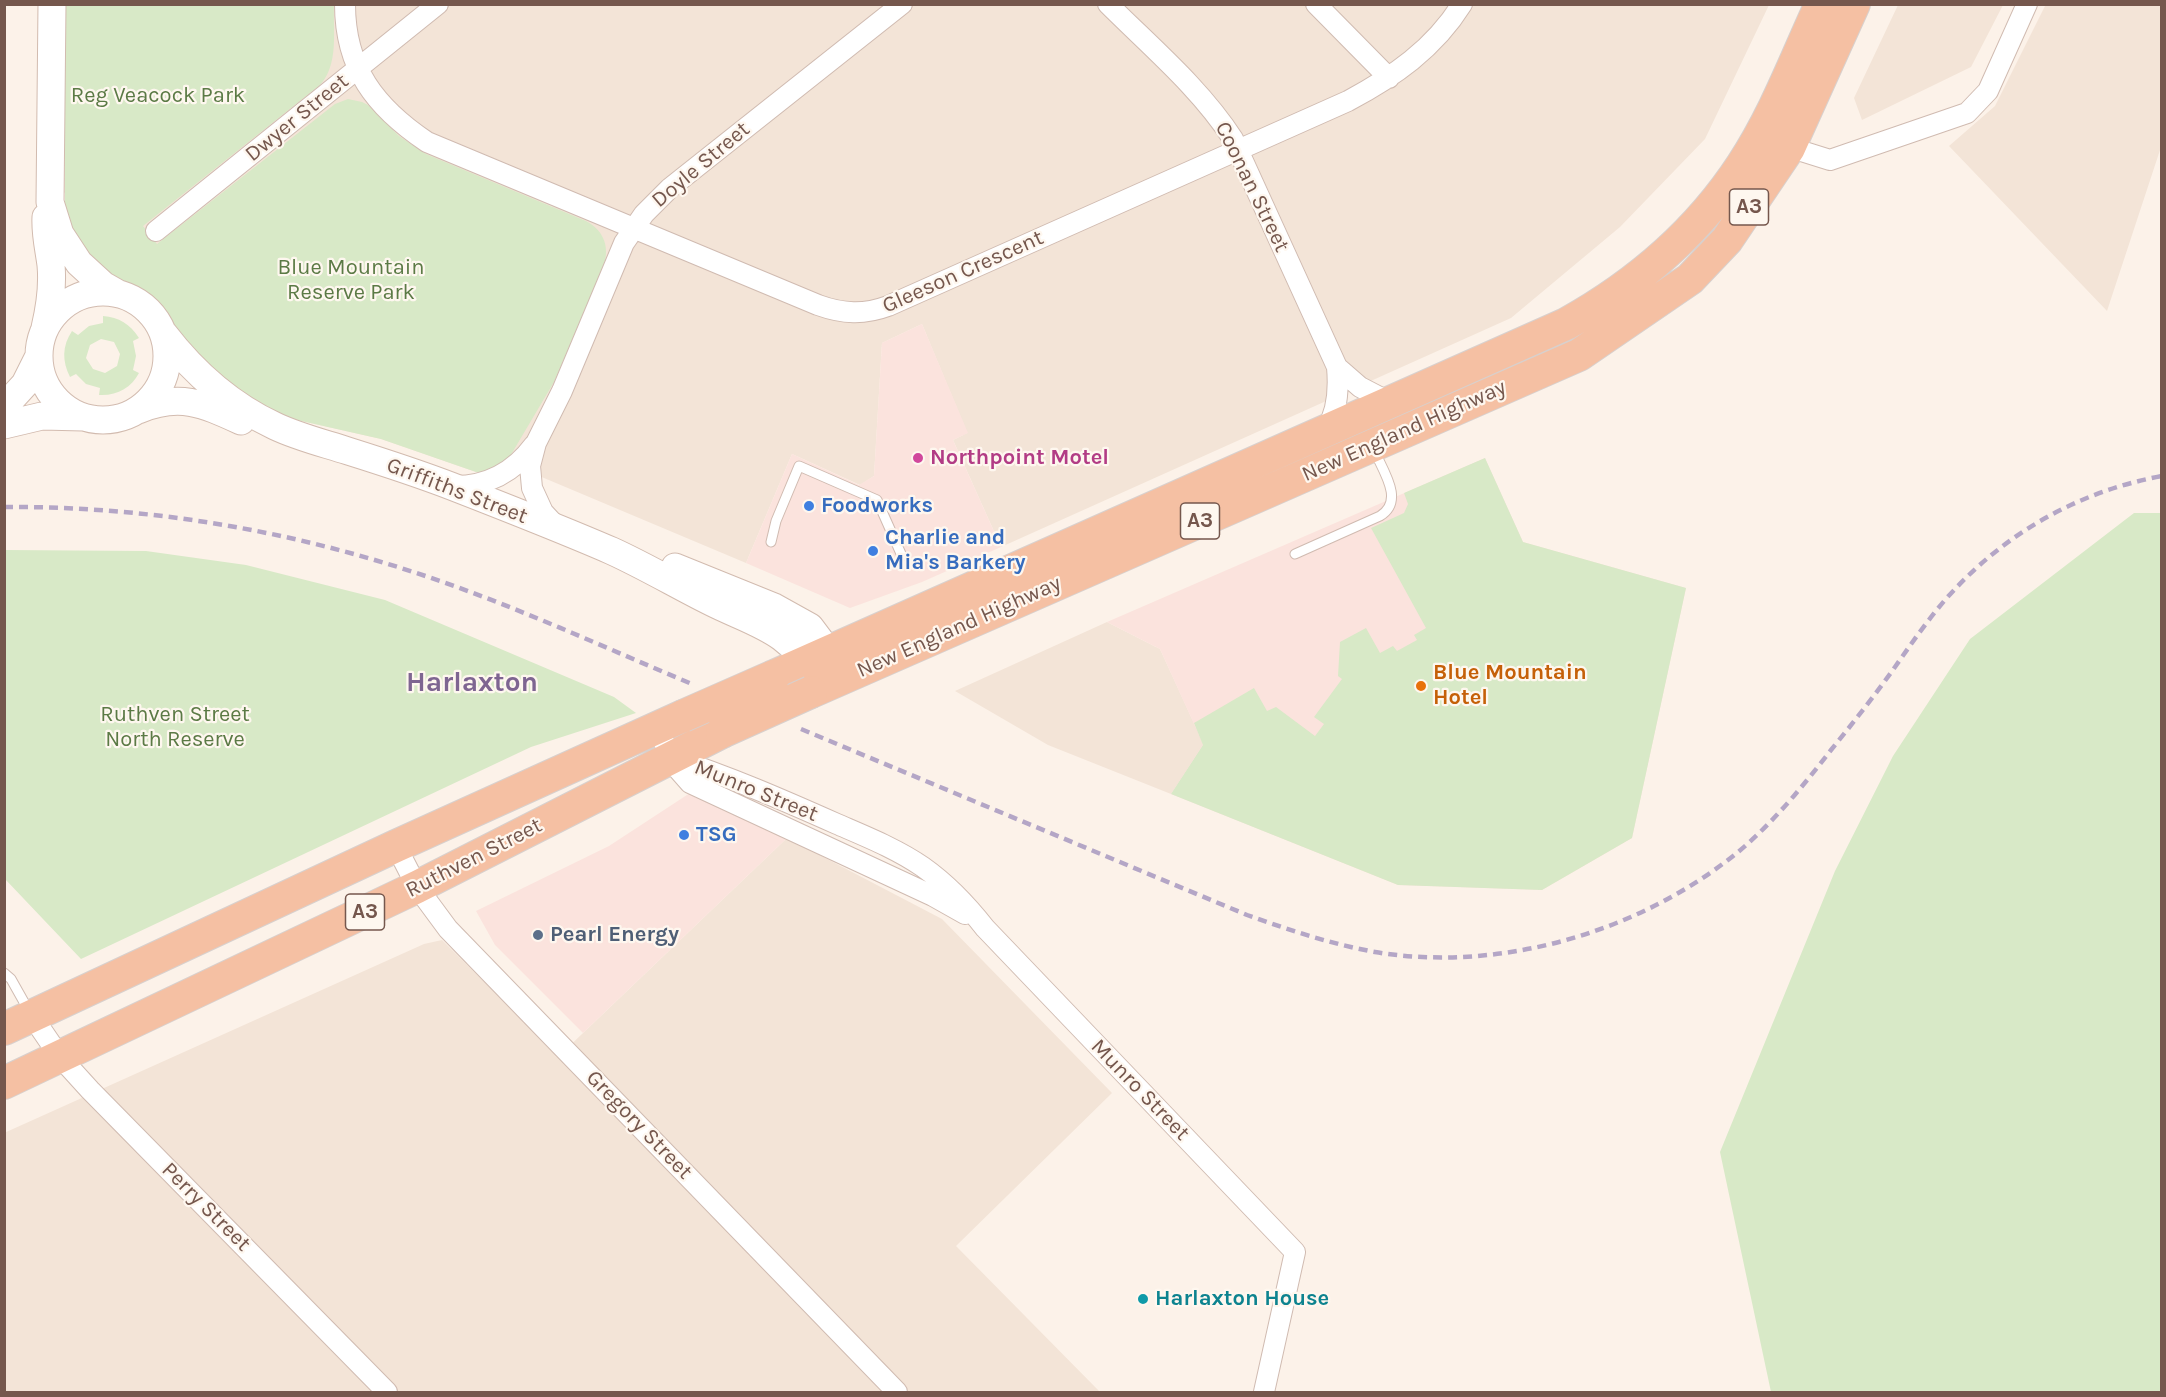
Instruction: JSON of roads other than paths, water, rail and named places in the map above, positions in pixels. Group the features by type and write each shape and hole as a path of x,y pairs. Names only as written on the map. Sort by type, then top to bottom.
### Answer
{"highway":[{"name":"New England Highway","path":"774,676 821,675 1356,439 1387,407 1566,324 1601,303 1637,278 1687,233 1716,201 1742,166 1760,135 1821,4"},
{"name":"New England Highway","path":"821,675 1212,480 1356,439 1418,425 1579,355 1690,279 1727,240 1789,148 1854,4"},
{"path":"1387,407 1389,416 1394,422 1405,428 1418,425"},
{"name":"Ruthven Street","path":"4,1083 417,887 722,732 821,675"},
{"name":"Ruthven Street","path":"4,1029 396,846 774,676"}],"main road":[{"path":"52,4 50,202 45,226 52,288 39,356 43,377 54,396 70,410 90,418"},
{"path":"4,425 42,416 74,416 104,420 118,418 138,410 154,395 164,376 167,355 164,334 148,310 90,275 69,249 54,219 50,202"},
{"path":"45,328 57,311 75,298 95,292 117,293"},
{"name":"Griffiths Street","path":"164,334 196,372 228,399 251,414 300,436"},
{"path":"4,407 25,384 39,356"},
{"name":"Griffiths Street","path":"138,410 164,401 187,400 210,406 261,428 300,436 450,486 613,552 714,604 765,626 792,646 821,675"}],"street":[{"name":"Gleeson Crescent","path":"345,4 345,29 357,69 387,109 427,141 831,310 843,313 867,312 888,306 1348,101 1389,78 1410,63 1433,41 1462,4"},
{"name":"Dwyer Street","path":"156,231 438,4"},
{"name":"Doyle Street","path":"561,531 543,512 532,488 530,466 536,443 562,391 617,258 633,228 670,188 902,4"},
{"name":"Coonan Street","path":"1108,4 1215,112 1238,149 1337,367 1338,396 1335,411 1356,439"},
{"path":"1316,4 1389,78"},
{"path":"1760,135 1789,148 1830,160 1967,113 1988,91 2027,4"},
{"name":"Coonan Street","path":"1337,367 1387,407"},
{"name":"Doyle Street","path":"450,486 481,483 496,478 518,464 536,443"},
{"name":"Munro Street","path":"670,722 672,758 679,772 696,786 933,896 984,928 1295,1252 1264,1392"},
{"name":"Gregory Street","path":"396,846 417,887 448,929 897,1392"},
{"name":"Perry Street","path":"32,1016 60,1057 90,1090 387,1392"}],"lane":[{"path":"1295,554 1380,516 1391,506 1392,492 1356,439"},
{"path":"771,542 776,521 799,466 877,500 902,556"},
{"path":"1212,480 1248,476"},
{"path":"4,973 11,979 32,1016"}],"railway":[{"path":"801,729 1247,915 1310,936 1375,952 1422,957 1471,956 1519,951 1567,940 1613,924 1658,904 1699,880 1738,852 1763,829 1798,790 1872,698 1938,608 1991,555 2016,536 2071,505 2130,483 2162,476"},
{"path":"4,507 115,511 171,517 225,525 334,549 387,564 472,593 692,684"}],"place":[{"name":"Northpoint Motel","path":"918,458"},
{"name":"Foodworks","path":"809,506"},
{"name":"Charlie and Mia's Barkery","path":"873,551"},
{"name":"Blue Mountain Hotel","path":"1421,686"},
{"name":"TSG","path":"684,835"},
{"name":"Pearl Energy","path":"538,935"},
{"name":"Harlaxton House","path":"1143,1299"}],"district":[{"name":"Harlaxton","path":"472,683"}],"park label":[{"name":"Reg Veacock Park","path":"158,96"},
{"name":"Blue Mountain Reserve Park","path":"351,280"},
{"name":"Ruthven Street North Reserve","path":"175,728"}]}
